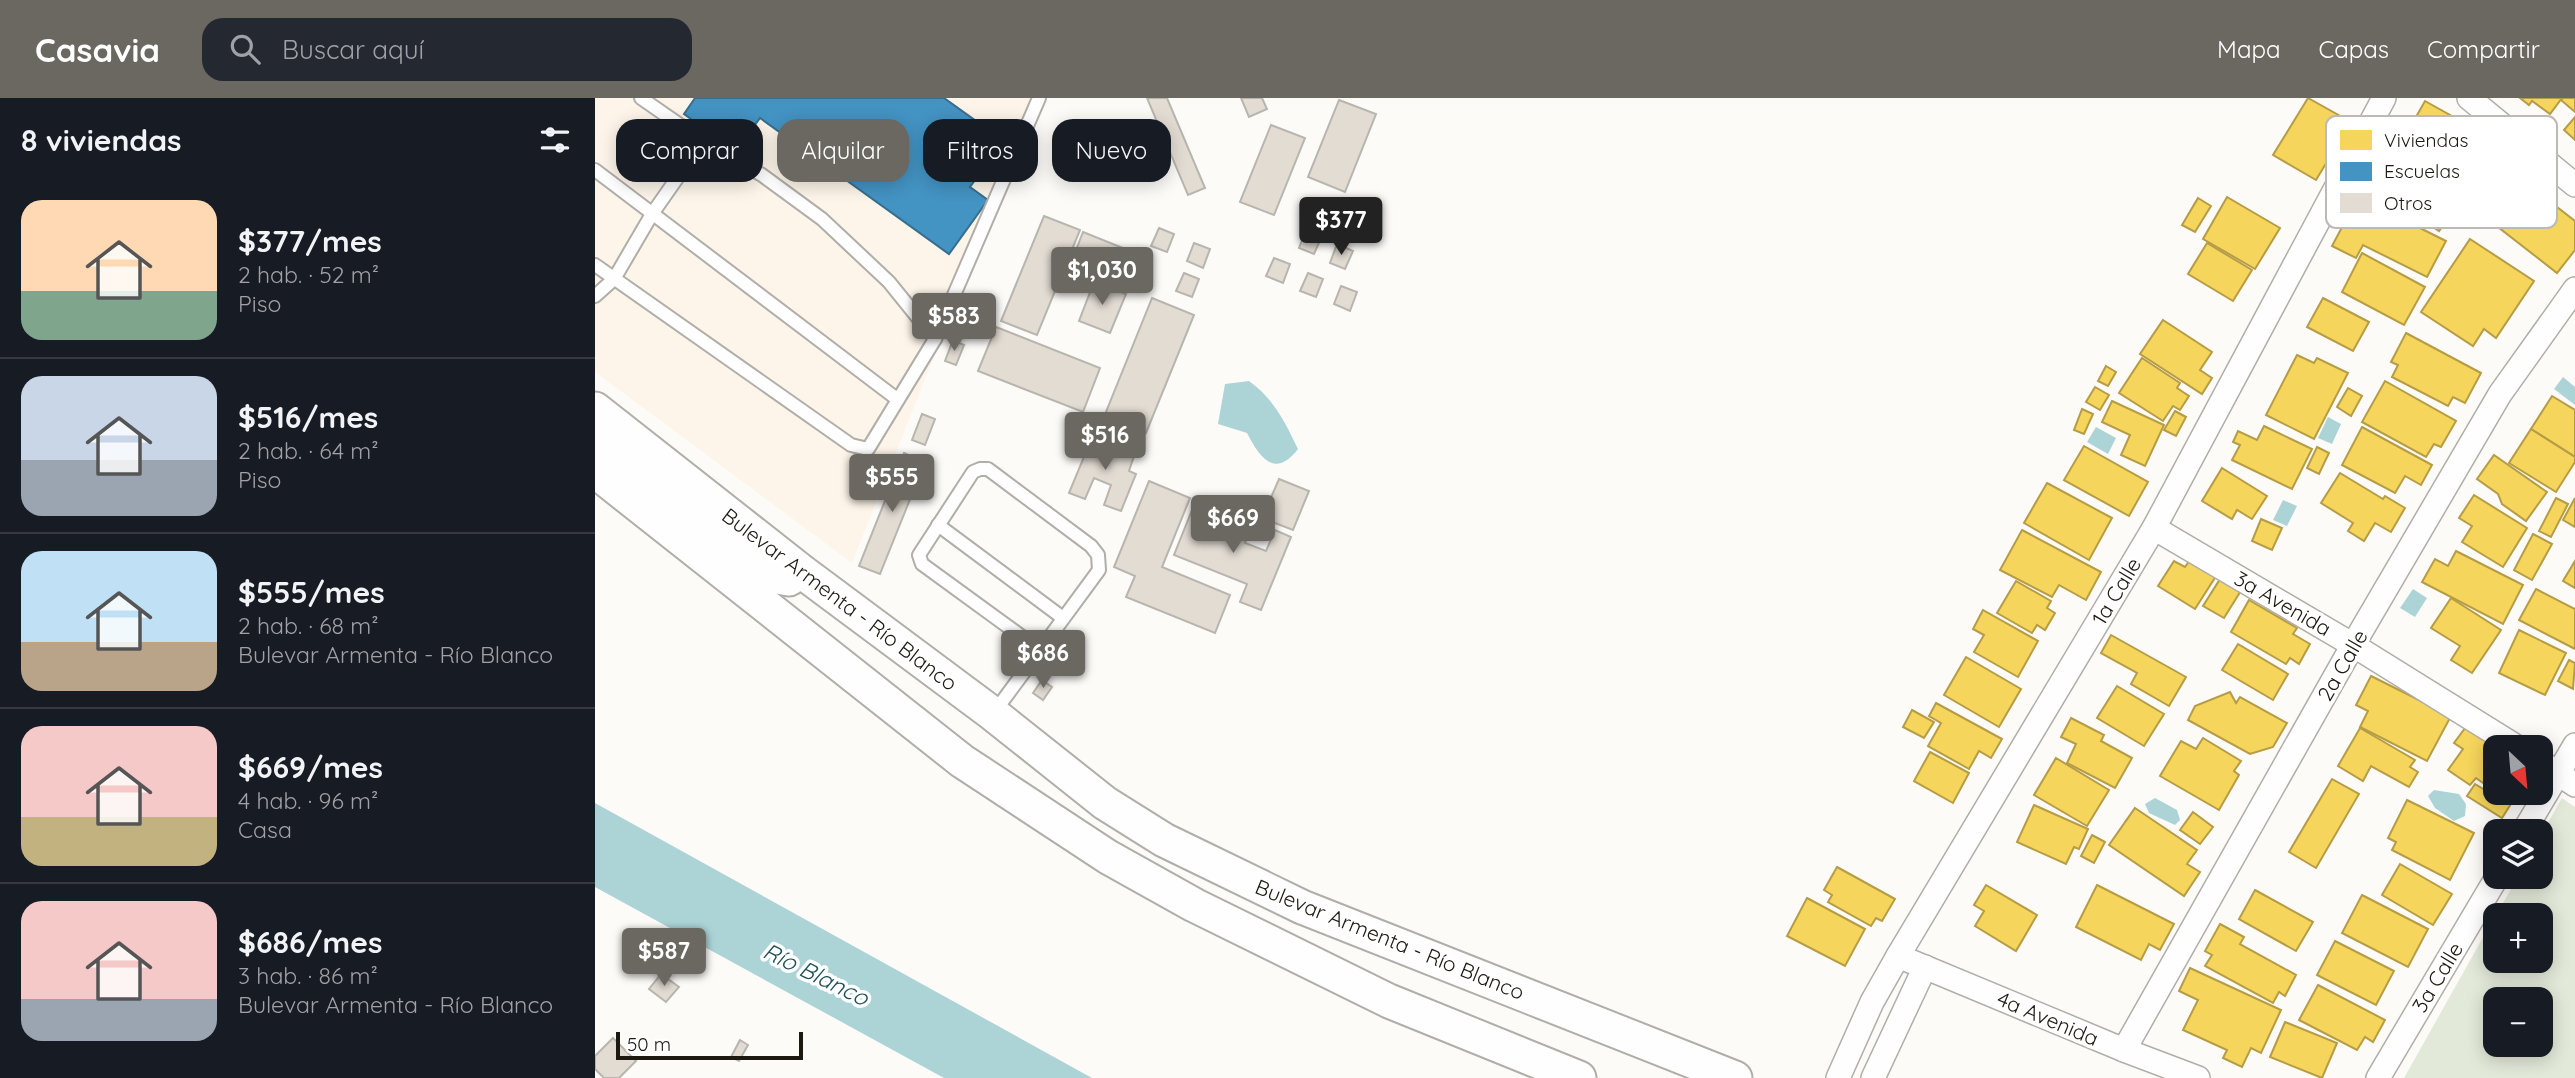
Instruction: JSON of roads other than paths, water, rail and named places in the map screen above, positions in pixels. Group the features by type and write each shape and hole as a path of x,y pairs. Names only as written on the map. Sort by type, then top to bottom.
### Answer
{"main road":[{"name":"Bulevar Armenta - Río Blanco","path":"595,409 801,571 993,714 1105,803 1164,841 1302,908 1735,1078"},
{"path":"595,446 615,454 755,565 776,577 789,579 801,571"},
{"path":"595,471 962,761 1108,857 1194,905 1389,1001 1579,1078"}],"street":[{"name":"1a Calle","path":"2374,116 2384,98"},
{"path":"2469,98 2491,116"},
{"path":"2557,170 2575,185"},
{"name":"1a Calle","path":"1838,1078 1873,1002 1898,956 2154,528 2326,206"},
{"name":"2a Calle","path":"2124,1050 2353,645 2500,394 2575,289"},
{"name":"3a Avenida","path":"2154,528 2353,645 2498,735"},
{"path":"2531,819 2575,745"},
{"name":"3a Calle","path":"2378,1078 2490,889"},
{"name":"4a Avenida","path":"1898,956 2198,1078"},
{"path":"1873,1078 1925,967"}],"lane":[{"path":"641,98 671,119"},
{"path":"595,265 851,445 868,449 935,339 1039,98"},
{"path":"595,170 897,399"},
{"path":"763,176 822,219 889,282 935,339"},
{"path":"595,296 614,279 675,182"},
{"path":"993,714 1040,650 1098,570 1098,555 1091,546 988,470 980,469 973,472 919,555 922,565 1040,650"},
{"path":"938,525 1063,618"}],"water":[{"path":"2563,377 2575,387 2575,405 2554,389"},
{"path":"1249,381 1272,403 1298,449 1282,463 1275,464 1263,457 1247,433 1218,424 1225,384"},
{"path":"2328,417 2341,424 2332,444 2318,438"},
{"path":"2096,427 2116,438 2108,454 2087,442"},
{"path":"2283,500 2297,506 2287,526 2273,520"},
{"path":"2413,589 2427,598 2415,617 2400,608"},
{"path":"2434,790 2459,794 2466,804 2465,816 2454,821 2435,808 2428,796"},
{"path":"2155,798 2177,810 2180,820 2175,825 2149,813 2145,804"},
{"name":"Río Blanco","path":"595,803 1092,1078 944,1078 595,887"}]}
